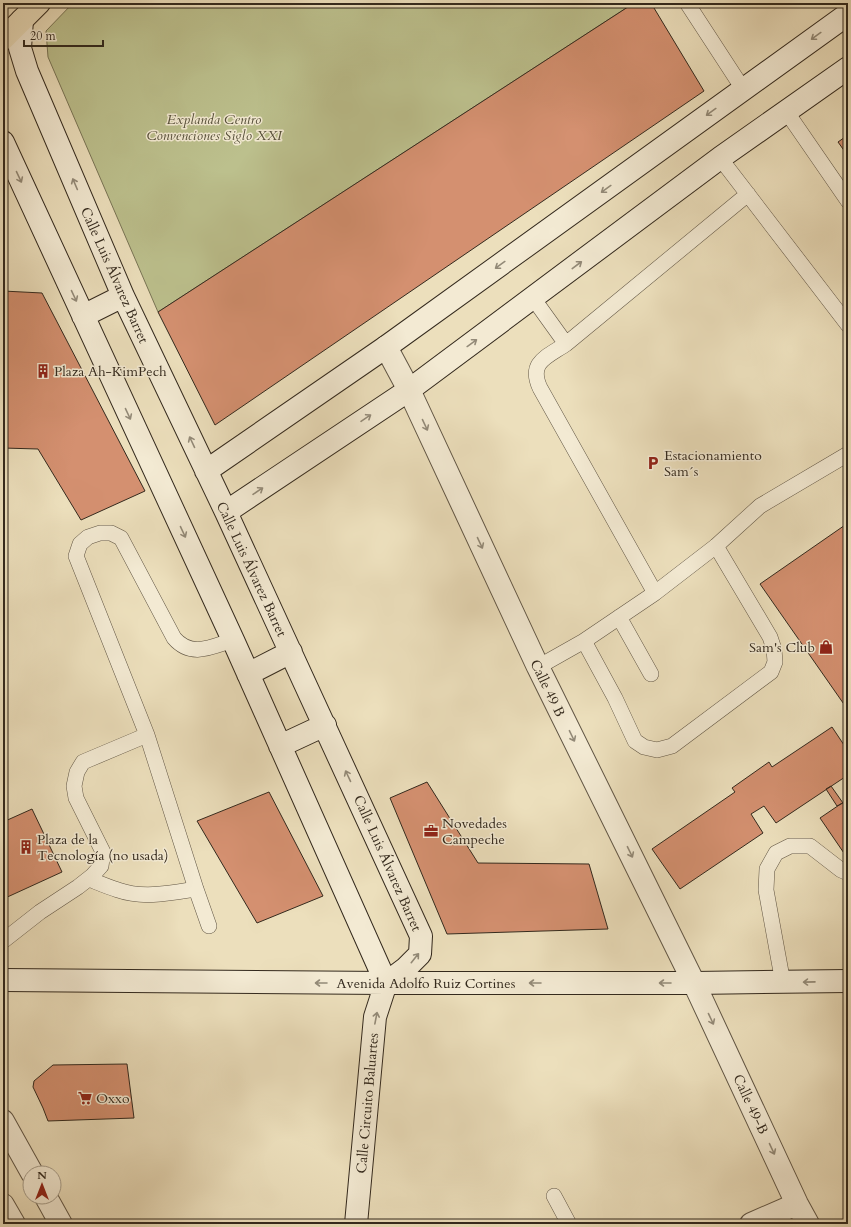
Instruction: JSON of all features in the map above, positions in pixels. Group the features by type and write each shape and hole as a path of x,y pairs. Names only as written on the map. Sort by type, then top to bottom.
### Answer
{"main road":[{"path":"3,39 39,3"},
{"path":"206,471 386,347 848,14"},
{"name":"Calle Luis Álvarez Barret","path":"22,20 20,48 27,71 123,296 226,512 421,936 420,954 406,968 386,983"},
{"path":"226,512 408,390 720,158 848,68"},
{"path":"3,142 233,640 386,983"},
{"path":"83,316 123,296"},
{"name":"Calle 49 B","path":"386,347 408,390 538,667 694,983"},
{"path":"248,674 291,652"},
{"path":"280,746 325,725"},
{"name":"Avenida Adolfo Ruiz Cortines","path":"3,980 386,983 848,982"},
{"name":"Calle Circuito Baluartes","path":"356,1224 375,1017 386,983"},
{"name":"Calle 49-B","path":"694,983 797,1204 808,1224"},
{"path":"3,1121 28,1165"},
{"path":"751,1224 797,1204"},
{"path":"3,1205 14,1224"},
{"path":"50,1205 61,1224"}],"lane":[{"path":"687,3 743,89"},
{"path":"786,111 848,201"},
{"path":"720,158 848,325"},
{"path":"655,593 543,395 536,379 535,371 538,364 566,344 748,194"},
{"path":"533,298 566,344"},
{"path":"538,667 584,641 655,593 716,546 760,506 848,454"},
{"path":"209,926 147,735 76,556 80,544 88,537 100,532 111,532 120,538 174,638 179,644 189,649 204,650 233,640"},
{"path":"584,641 615,698 635,741 644,747 657,750 672,746 771,672 775,662 774,649 770,638 716,546"},
{"path":"619,617 651,674"},
{"path":"3,941 40,912 89,879 101,866 103,852 76,798 74,786 77,772 83,762 147,735"},
{"path":"783,983 766,890 767,869 776,853 790,846 810,846 841,870 848,873"},
{"path":"89,879 120,891 145,895 196,889"},
{"path":"554,1196 569,1224"}],"green space":[{"name":"Explanda Centro Convenciones Siglo XXI","path":"73,3 634,3 158,312 48,57 46,31"}],"building":[{"path":"634,3 651,3 704,91 215,425 158,312"},
{"path":"848,135 848,156 838,142"},
{"name":"Plaza Ah-KimPech","path":"3,291 42,293 145,491 81,520 38,449 3,448"},
{"name":"Sam's Club","path":"848,523 848,710 760,584"},
{"path":"832,727 848,751 848,775 776,823 764,806 751,814 763,833 680,889 652,849 735,792 732,788 769,762 772,767"},
{"name":"Novedades Campeche","path":"427,782 478,863 589,864 608,929 447,934 390,798"},
{"path":"831,786 843,803 837,806 826,789"},
{"path":"269,792 323,896 257,923 197,821"},
{"path":"848,799 848,859 820,818"},
{"name":"Plaza de la Tecnología (no usada)","path":"32,809 62,872 3,899 3,822"},
{"name":"Oxxo","path":"127,1064 134,1118 48,1121 33,1087 34,1081 53,1065"}],"place":[{"name":"Plaza Ah-KimPech","path":"43,371"},
{"name":"Estacionamiento Sam´s","path":"653,463"},
{"name":"Sam's Club","path":"826,647"},
{"name":"Novedades Campeche","path":"431,831"},
{"name":"Plaza de la Tecnología (no usada)","path":"26,847"},
{"name":"Oxxo","path":"85,1098"}]}
